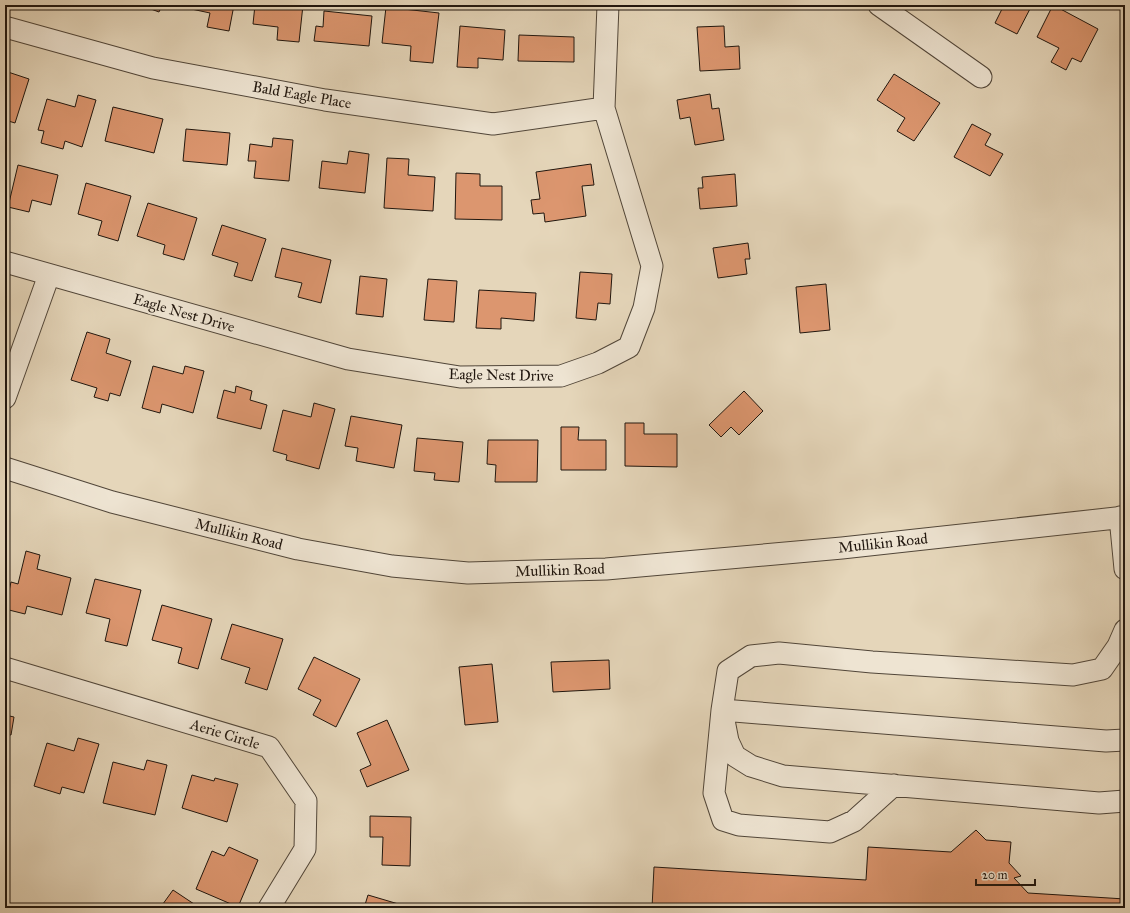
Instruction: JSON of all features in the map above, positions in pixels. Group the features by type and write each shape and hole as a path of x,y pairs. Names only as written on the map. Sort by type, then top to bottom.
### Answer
{"street":[{"name":"Eagle Nest Drive","path":"5,262 348,359 460,377 561,376 598,363 629,347 644,308 652,266 604,108 608,5"},
{"path":"879,5 982,78"},
{"name":"Bald Eagle Place","path":"5,28 153,68 324,100 493,124 604,108"},
{"path":"5,398 49,275"},
{"name":"Mullikin Road","path":"5,468 112,502 298,549 392,566 468,573 606,568 842,548 1122,517"},
{"path":"1122,517 1125,569"},
{"path":"894,785 854,821 830,832 739,825 723,820 714,793 722,710 728,671 751,656 779,653 872,662 1073,675 1102,669 1118,646 1125,630"},
{"name":"Aerie Circle","path":"5,668 269,747 306,801 305,849 269,908"},
{"path":"722,710 1106,741 1125,740"},
{"path":"722,710 728,741 735,756 751,766 782,776 1100,803 1125,801"}],"building":[{"path":"140,5 162,5 159,12"},
{"path":"183,5 234,5 229,31 207,27 210,13 182,7"},
{"path":"255,5 303,5 299,42 277,40 278,27 253,24"},
{"path":"999,5 1032,5 1017,34 995,23 1003,7"},
{"path":"1053,5 1098,29 1081,62 1072,58 1066,70 1051,62 1059,48 1037,37"},
{"path":"386,7 439,13 433,63 410,61 411,46 382,43"},
{"path":"324,11 372,16 369,46 314,41 316,26 323,27"},
{"path":"460,26 505,30 503,60 478,58 478,68 457,67"},
{"path":"724,26 725,47 739,46 740,69 700,71 697,27"},
{"path":"519,35 574,37 574,62 518,61"},
{"path":"8,72 29,79 15,123 5,120 5,82"},
{"path":"894,74 940,103 914,141 897,131 905,118 877,100"},
{"path":"710,94 712,109 719,108 724,140 695,145 690,117 680,119 677,100"},
{"path":"78,95 96,100 82,147 65,141 63,149 41,143 44,131 38,130 47,99 75,107"},
{"path":"113,107 163,119 154,153 105,141"},
{"path":"972,124 991,134 985,145 1003,154 990,176 954,157"},
{"path":"186,129 230,133 227,165 183,161"},
{"path":"273,138 293,140 289,181 254,178 256,161 248,161 250,144 272,147"},
{"path":"349,151 369,154 365,193 319,188 322,161 347,164"},
{"path":"387,158 409,159 408,175 435,177 433,211 384,208"},
{"path":"591,164 594,185 582,186 586,216 545,222 544,213 533,214 531,200 540,199 536,172"},
{"path":"18,165 58,175 51,205 32,200 29,212 8,207"},
{"path":"456,173 480,174 480,186 502,186 502,220 455,219"},
{"path":"735,174 737,206 700,209 698,188 703,188 702,177"},
{"path":"86,183 131,196 118,241 98,235 102,221 78,214"},
{"path":"148,203 197,218 184,260 163,254 165,245 137,236"},
{"path":"222,225 266,239 252,281 234,276 238,263 212,255"},
{"path":"748,243 750,259 745,259 747,274 718,278 713,248"},
{"path":"282,248 331,260 321,303 298,297 302,283 275,277"},
{"path":"580,272 612,274 610,304 598,303 596,320 576,318"},
{"path":"360,276 387,279 383,317 356,314"},
{"path":"428,279 457,281 454,322 424,320"},
{"path":"826,284 830,330 800,333 796,287"},
{"path":"479,290 536,293 534,321 501,318 501,329 476,328"},
{"path":"87,332 110,339 106,353 131,361 120,396 110,393 108,401 94,397 97,388 71,380"},
{"path":"153,366 183,374 185,366 204,371 193,413 162,404 160,413 142,408"},
{"path":"236,386 252,391 250,400 267,405 261,429 217,418 224,390 235,393"},
{"path":"744,391 763,411 739,435 731,427 721,437 709,425"},
{"path":"314,403 335,409 319,469 286,460 287,455 273,451 283,410 311,417"},
{"path":"351,416 402,425 394,468 356,461 358,448 345,446"},
{"path":"625,423 644,423 644,434 677,434 677,467 625,466"},
{"path":"561,427 579,427 578,440 606,440 606,470 561,470"},
{"path":"417,438 463,442 459,482 434,480 435,473 414,471"},
{"path":"488,440 538,440 537,482 495,482 496,465 487,464"},
{"path":"26,551 40,555 37,569 71,578 62,615 27,606 25,614 5,609 11,582 18,584"},
{"path":"95,579 141,590 127,646 105,641 110,619 86,613"},
{"path":"162,605 212,619 198,669 178,663 182,648 152,640"},
{"path":"232,624 283,639 267,690 245,683 250,668 221,659"},
{"path":"314,657 360,679 336,727 313,715 321,700 298,689"},
{"path":"609,660 610,689 553,692 551,662"},
{"path":"492,664 498,722 465,725 459,667"},
{"path":"5,715 14,717 11,735 5,734"},
{"path":"387,720 409,770 367,787 360,770 371,765 357,733"},
{"path":"78,738 99,744 84,793 62,787 60,794 34,786 47,743 74,751"},
{"path":"147,760 167,765 155,815 103,803 113,762 144,770"},
{"path":"192,775 214,781 215,778 238,784 227,822 182,808"},
{"path":"370,816 411,817 410,866 382,865 383,837 370,837"},
{"path":"976,830 986,840 1011,842 1009,863 1021,876 1014,878 1028,893 1125,899 1125,908 652,908 654,867 866,880 868,847 951,852"},
{"path":"229,847 258,860 238,907 196,889 212,851 224,856"},
{"path":"173,890 200,908 160,908"},
{"path":"368,895 412,908 364,908"}]}
